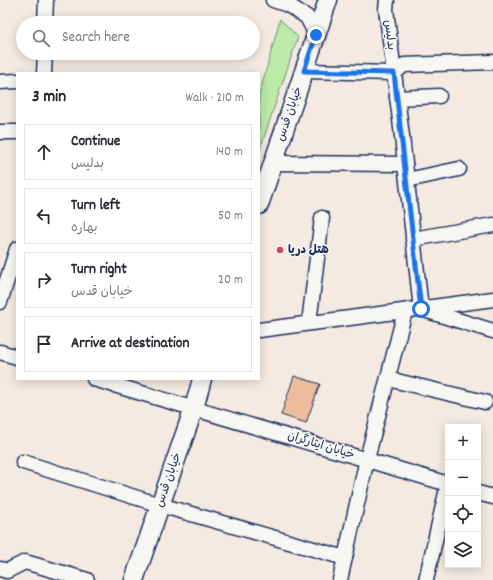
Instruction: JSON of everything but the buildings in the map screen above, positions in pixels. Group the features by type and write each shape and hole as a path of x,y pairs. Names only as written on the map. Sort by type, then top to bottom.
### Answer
{"main road":[{"name":"خیابان قدس","path":"260,202 328,0"},
{"name":"خیابان قدس","path":"134,580 194,408 202,380"}],"street":[{"path":"45,16 46,0"},
{"path":"273,0 288,5 306,17 316,35"},
{"name":"بدلیس","path":"387,0 386,9 421,309"},
{"path":"44,72 45,60"},
{"path":"304,71 394,73 404,65 493,62"},
{"path":"0,82 16,81"},
{"path":"397,98 439,96"},
{"path":"0,132 16,132"},
{"path":"273,163 405,164"},
{"path":"407,180 458,169"},
{"path":"309,323 322,218"},
{"path":"414,239 493,225"},
{"path":"0,302 16,254"},
{"path":"260,330 493,299"},
{"path":"421,309 493,332"},
{"path":"340,580 367,460 405,311"},
{"path":"0,352 16,357"},
{"path":"388,379 485,402"},
{"name":"خیابان ایثارگران","path":"97,380 445,483"},
{"path":"23,462 160,505 345,558"},
{"path":"481,493 493,497"},
{"path":"426,580 445,496"},
{"path":"0,569 7,571 24,562 87,580"}],"green space":[{"path":"280,19 298,37 260,149 260,92"}],"place":[{"name":"هتل دریا","path":"280,250"}],"route":[{"path":"316,35 304,71 394,73 421,309"}]}
